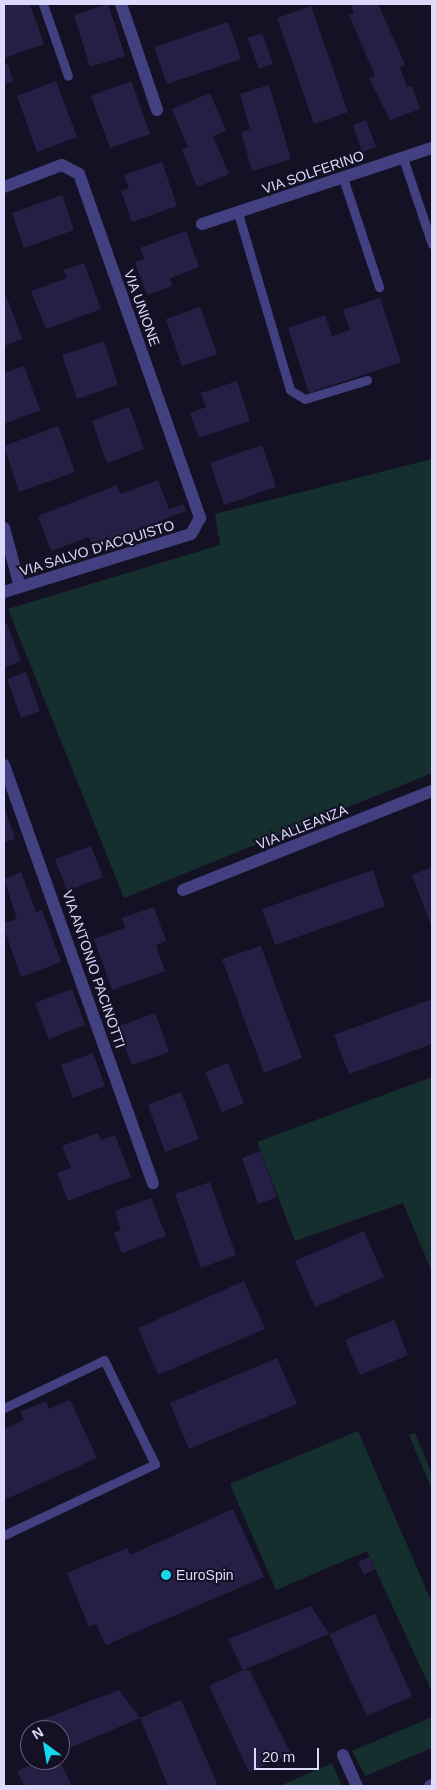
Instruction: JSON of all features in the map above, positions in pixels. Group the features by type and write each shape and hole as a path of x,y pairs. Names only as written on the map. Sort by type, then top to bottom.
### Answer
{"street":[{"path":"121,4 157,110"},
{"name":"VIA SOLFERINO","path":"202,224 432,148"},
{"name":"VIA UNIONE","path":"4,187 62,165 79,174 199,512 197,529"},
{"path":"4,528 20,587"},
{"name":"VIA SALVO D'ACQUISTO","path":"4,592 197,529"},
{"name":"VIA ANTONIO PACINOTTI","path":"4,765 153,1183"},
{"name":"VIA ALLEANZA","path":"183,890 432,791"},
{"path":"343,1756 357,1786"}],"lane":[{"path":"43,4 68,76"},
{"path":"403,158 432,244"},
{"path":"343,178 379,287"},
{"path":"238,213 290,390 305,399 367,380"},
{"path":"4,1408 104,1360 155,1464 4,1535"}],"green space":[{"path":"432,459 432,773 124,898 8,609 220,545 215,514"},
{"path":"432,1077 432,1272 403,1203 295,1241 257,1142"},
{"path":"358,1431 432,1603 432,1692 367,1551 276,1590 230,1484"},
{"path":"415,1433 432,1474 432,1490 409,1435"},
{"path":"432,1717 432,1748 365,1776 352,1751"},
{"path":"332,1763 342,1786 280,1786"}],"building":[{"path":"4,4 30,4 44,44 4,58"},
{"path":"108,4 125,56 90,67 74,15"},
{"path":"351,4 378,4 405,65 400,67 407,87 412,86 420,109 390,120 369,78 375,76 349,15 354,13"},
{"path":"311,6 348,112 314,124 277,18"},
{"path":"228,22 241,59 167,84 154,47"},
{"path":"262,33 273,64 259,69 248,38"},
{"path":"8,64 13,82 4,84 4,65"},
{"path":"56,81 77,137 37,152 17,96"},
{"path":"131,81 150,134 110,148 91,96"},
{"path":"269,85 291,159 252,171 241,132 250,129 240,94"},
{"path":"210,93 226,131 213,136 229,174 197,187 182,150 188,147 172,109"},
{"path":"366,120 376,147 362,152 353,125"},
{"path":"162,162 177,206 132,222 121,191 129,188 124,175"},
{"path":"62,195 74,230 24,248 12,213"},
{"path":"186,231 199,267 170,278 172,286 147,295 135,262 144,259 140,248"},
{"path":"84,263 101,309 46,329 31,291 67,278 64,270"},
{"path":"6,295 22,339 4,346 4,296"},
{"path":"380,298 401,362 309,393 288,328 325,315 332,336 350,330 343,310"},
{"path":"200,307 217,354 182,366 166,319"},
{"path":"104,341 118,385 77,399 62,355"},
{"path":"24,366 40,410 4,424 4,373"},
{"path":"237,381 250,421 199,438 190,413 206,407 201,393"},
{"path":"129,407 144,449 107,463 92,421"},
{"path":"58,426 75,472 19,492 4,446"},
{"path":"262,445 276,487 224,505 210,463"},
{"path":"158,480 169,509 183,504 186,511 93,547 89,537 51,551 38,516 117,485 121,494"},
{"path":"7,624 21,661 4,668 4,625"},
{"path":"26,672 40,711 21,718 7,679"},
{"path":"4,806 15,839 4,842"},
{"path":"91,846 103,877 67,891 55,859"},
{"path":"432,867 432,928 412,875"},
{"path":"373,870 385,906 275,945 262,909"},
{"path":"21,872 36,912 42,910 61,962 21,977 4,929 4,923 17,919 4,879"},
{"path":"154,907 166,941 156,945 165,971 112,990 94,939 125,928 122,918"},
{"path":"261,946 302,1058 264,1073 222,959"},
{"path":"72,989 85,1025 49,1039 35,1003"},
{"path":"432,999 432,1044 349,1074 334,1035"},
{"path":"155,1013 169,1052 132,1065 117,1027"},
{"path":"93,1053 105,1086 73,1098 61,1065"},
{"path":"228,1063 244,1103 222,1112 205,1072"},
{"path":"181,1092 199,1139 165,1152 148,1105"},
{"path":"98,1133 101,1140 115,1135 131,1177 68,1201 57,1173 71,1168 62,1146"},
{"path":"260,1151 277,1197 258,1204 242,1158"},
{"path":"210,1182 236,1255 201,1268 175,1194"},
{"path":"151,1198 166,1236 122,1253 114,1233 121,1230 115,1211"},
{"path":"364,1231 384,1277 315,1307 295,1261"},
{"path":"244,1281 265,1329 158,1375 138,1328"},
{"path":"394,1320 408,1355 360,1375 345,1340"},
{"path":"277,1358 297,1404 189,1449 170,1403"},
{"path":"70,1400 97,1458 4,1500 4,1429 24,1420 20,1412 46,1401 49,1409"},
{"name":"EuroSpin","path":"233,1509 264,1577 106,1645 96,1624 89,1627 67,1573 127,1548 130,1555"},
{"path":"369,1557 375,1569 364,1575 358,1562"},
{"path":"311,1606 329,1634 243,1670 228,1639"},
{"path":"375,1614 412,1696 367,1716 329,1634"},
{"path":"243,1670 250,1671 291,1754 249,1772 209,1686"},
{"path":"119,1690 140,1718 70,1748 70,1720 41,1720"},
{"path":"181,1700 218,1786 168,1786 140,1718"},
{"path":"64,1770 72,1786 25,1786 17,1771"}],"place":[{"name":"EuroSpin","path":"166,1575"}]}
